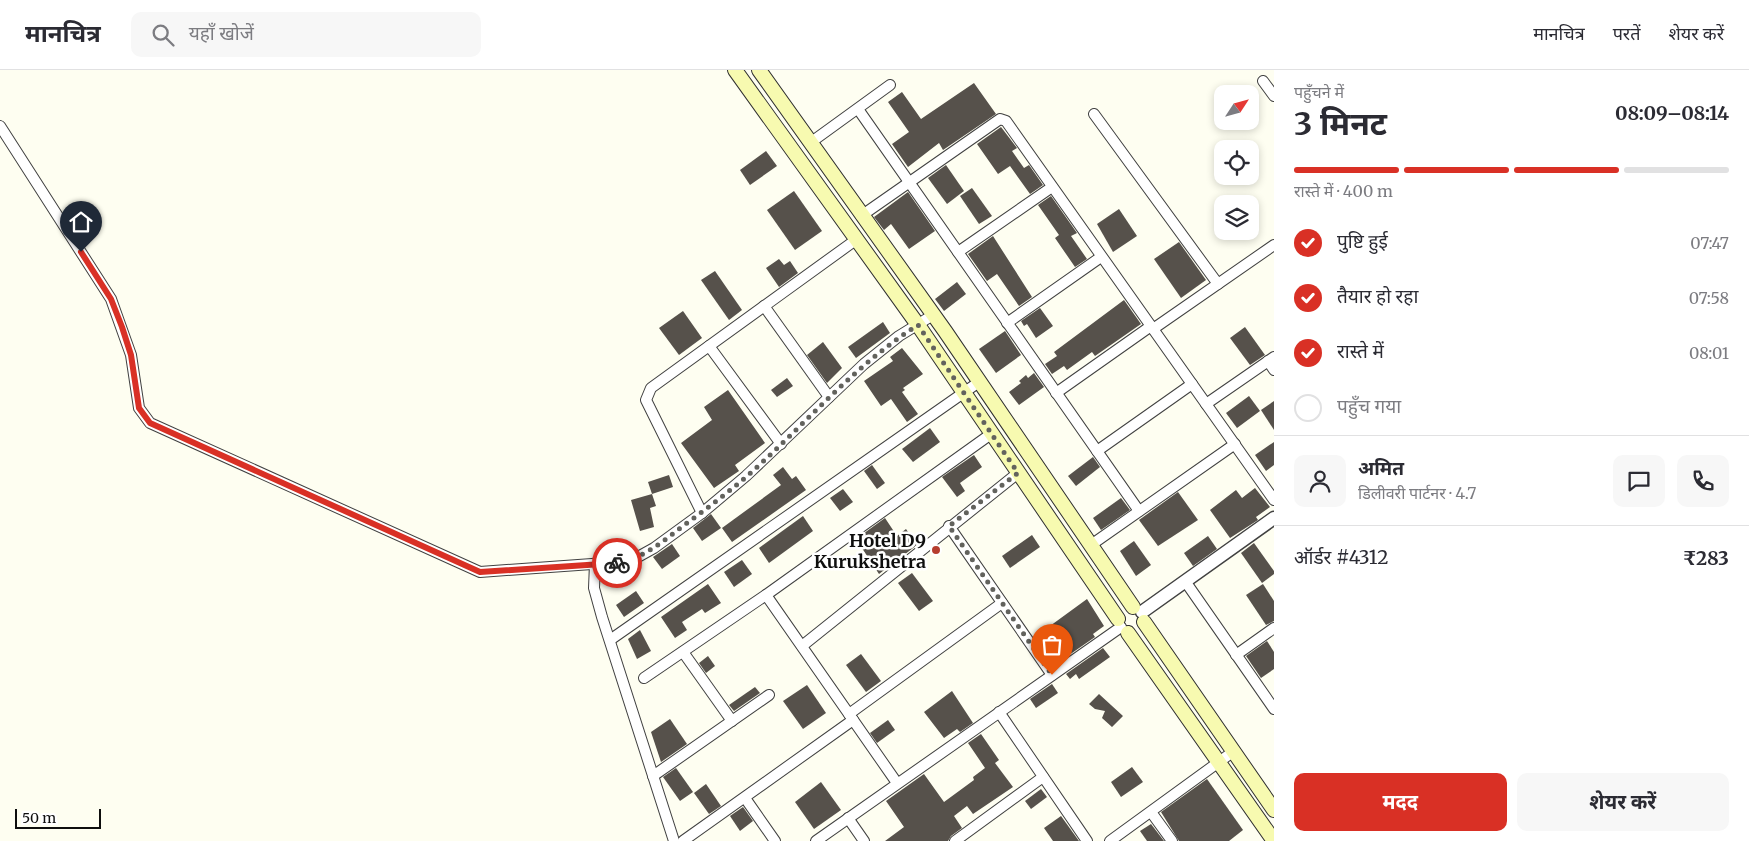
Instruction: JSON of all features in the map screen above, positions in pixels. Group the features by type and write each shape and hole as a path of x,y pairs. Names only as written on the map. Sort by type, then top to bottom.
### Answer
{"main road":[{"path":"735,70 918,325 1122,626 1274,841"},
{"path":"758,70 933,315 1091,546 1140,613 1272,804"},
{"path":"1122,626 1123,609 1140,613"},
{"path":"1122,626 1140,630 1140,613"}],"street":[{"path":"1264,81 1274,96"},
{"path":"810,143 890,85"},
{"path":"858,109 1139,510"},
{"path":"1094,114 1218,284"},
{"path":"861,216 1003,119 1274,500"},
{"path":"0,126 111,299 131,355 139,408 150,423 480,572 620,562 636,558 654,548 702,513 746,476 864,364 933,315"},
{"path":"958,252 1052,187"},
{"path":"702,513 646,400 651,388 857,239"},
{"path":"1056,393 1274,245"},
{"path":"1007,322 1101,256"},
{"path":"764,306 829,397"},
{"path":"709,346 781,444"},
{"path":"1206,404 1271,359 1274,370"},
{"path":"610,640 979,382"},
{"path":"1097,451 1192,384"},
{"path":"644,678 766,595 991,434"},
{"path":"1091,546 1234,444"},
{"path":"802,646 949,526 1018,473"},
{"path":"1140,613 1274,518"},
{"path":"949,526 1052,675"},
{"path":"594,564 594,588 674,841"},
{"path":"1185,581 1274,709"},
{"path":"766,595 897,784"},
{"path":"683,841 745,798 1002,603"},
{"path":"816,841 1122,626"},
{"path":"1236,655 1274,628"},
{"path":"682,652 732,721"},
{"path":"653,776 769,694"},
{"path":"999,712 1086,841"},
{"path":"1110,841 1234,751"},
{"path":"954,841 1043,777"},
{"path":"745,798 775,841"},
{"path":"1151,812 1172,841"},
{"path":"848,818 864,841"}],"building":[{"path":"974,83 996,114 943,150 939,143 908,167 892,144 909,132 888,102 902,92 921,119"},
{"path":"1001,127 1017,148 1012,151 1024,168 1029,165 1043,185 1030,194 1010,166 998,174 977,144"},
{"path":"766,151 777,166 750,185 740,170"},
{"path":"946,165 964,191 947,204 928,178"},
{"path":"972,188 992,216 979,224 960,196"},
{"path":"794,191 822,231 795,250 767,210"},
{"path":"908,192 935,231 909,249 891,224 884,230 874,217"},
{"path":"1051,196 1077,233 1071,236 1087,259 1075,267 1055,238 1059,235 1038,205"},
{"path":"1119,209 1137,236 1113,252 1097,224"},
{"path":"993,236 1032,297 1019,306 997,274 987,281 968,254"},
{"path":"1179,242 1206,280 1181,298 1154,259"},
{"path":"779,259 784,265 790,261 798,273 779,287 766,268"},
{"path":"715,271 742,310 729,320 701,280"},
{"path":"957,282 966,294 944,311 935,299"},
{"path":"1124,300 1141,324 1095,356 1092,352 1067,370 1064,366 1052,374 1045,364 1057,356 1054,352"},
{"path":"1040,308 1053,326 1036,338 1027,324 1024,326 1021,321"},
{"path":"683,311 702,338 679,355 659,328"},
{"path":"883,322 890,333 856,358 848,347"},
{"path":"1245,327 1265,355 1250,365 1230,338"},
{"path":"1005,331 1021,355 996,373 979,349"},
{"path":"823,342 842,368 827,383 807,355"},
{"path":"902,348 923,374 903,388 905,390 902,392 918,414 907,422 891,399 881,406 864,381 893,361 890,357"},
{"path":"1034,373 1044,387 1019,405 1009,392 1021,383 1019,381 1026,375 1028,378"},
{"path":"787,378 793,386 777,397 771,390"},
{"path":"728,390 765,443 735,465 739,471 714,488 681,443 712,420 704,407"},
{"path":"1249,396 1260,411 1237,428 1226,413"},
{"path":"1274,401 1274,430 1261,410"},
{"path":"930,428 940,442 913,462 902,449"},
{"path":"1274,442 1274,465 1266,471 1255,455"},
{"path":"974,455 982,467 960,483 965,491 957,497 942,477"},
{"path":"1093,457 1100,467 1076,486 1068,476"},
{"path":"872,465 885,483 877,489 864,471"},
{"path":"783,467 792,479 796,476 806,490 732,542 722,528 781,485 773,475"},
{"path":"669,475 673,487 652,494 648,482"},
{"path":"1255,488 1270,507 1256,517 1258,520 1230,538 1210,510 1236,490 1242,498"},
{"path":"843,489 853,502 840,511 830,498"},
{"path":"1178,492 1198,520 1158,546 1139,520"},
{"path":"652,494 656,506 650,508 654,527 640,531 631,500"},
{"path":"1121,498 1130,510 1101,530 1093,518"},
{"path":"711,514 721,528 702,541 693,528"},
{"path":"803,516 813,531 769,563 759,548"},
{"path":"885,518 897,536 906,529 917,545 879,574 856,539"},
{"path":"1032,535 1040,547 1010,568 1002,556"},
{"path":"1208,536 1217,549 1193,566 1184,553"},
{"path":"1134,541 1151,565 1136,576 1120,551"},
{"path":"1254,543 1274,571 1274,574 1262,583 1241,553"},
{"path":"672,544 680,556 662,569 653,557"},
{"path":"742,560 752,574 734,587 724,572"},
{"path":"912,573 933,601 919,611 898,583"},
{"path":"708,584 721,603 705,613 702,609 682,622 687,630 675,638 661,617"},
{"path":"1263,584 1274,601 1274,621 1266,625 1246,595"},
{"path":"636,591 644,603 624,617 616,605"},
{"path":"1087,599 1104,626 1093,634 1095,637 1059,662 1039,634"},
{"path":"640,630 651,651 637,659 628,639"},
{"path":"1267,641 1274,652 1274,669 1261,678 1246,656"},
{"path":"1103,648 1110,657 1079,679 1076,674 1070,679 1066,674"},
{"path":"861,654 881,681 866,692 846,665"},
{"path":"708,656 715,666 706,673 699,663"},
{"path":"1052,684 1058,693 1036,708 1030,699"},
{"path":"807,685 826,713 803,729 783,701"},
{"path":"755,687 760,693 734,711 729,705"},
{"path":"952,691 973,723 960,732 957,729 944,738 924,712"},
{"path":"1099,694 1123,716 1112,727 1102,718 1105,711 1095,709 1089,704"},
{"path":"670,719 687,744 661,762 651,732"},
{"path":"888,720 895,730 877,743 870,733"},
{"path":"981,734 999,760 995,763 1013,787 973,814 967,806 954,816 962,828 951,836 948,841 885,841 904,827 886,801 924,774 944,802 974,780 973,777 985,768 968,743"},
{"path":"1132,767 1143,782 1121,797 1111,782"},
{"path":"676,768 693,792 680,801 663,777"},
{"path":"1207,779 1243,830 1229,841 1179,841 1161,812"},
{"path":"821,782 841,810 814,829 795,802"},
{"path":"706,784 721,806 709,814 694,793"},
{"path":"1041,789 1047,797 1031,809 1025,801"},
{"path":"743,807 753,821 740,831 730,816"},
{"path":"1061,816 1079,841 1053,841 1044,828"},
{"path":"1151,824 1164,841 1147,841 1140,831"}],"way so far":[{"path":"617,563 636,558 654,548 702,513 781,444 864,364 899,336 918,325 1018,473 949,526 1052,675"}],"place":[{"name":"Hotel D9 Kurukshetra","path":"936,550"}],"route":[{"path":"81,252 111,299 131,355 139,408 150,423 164,431 480,572 617,563"}]}
